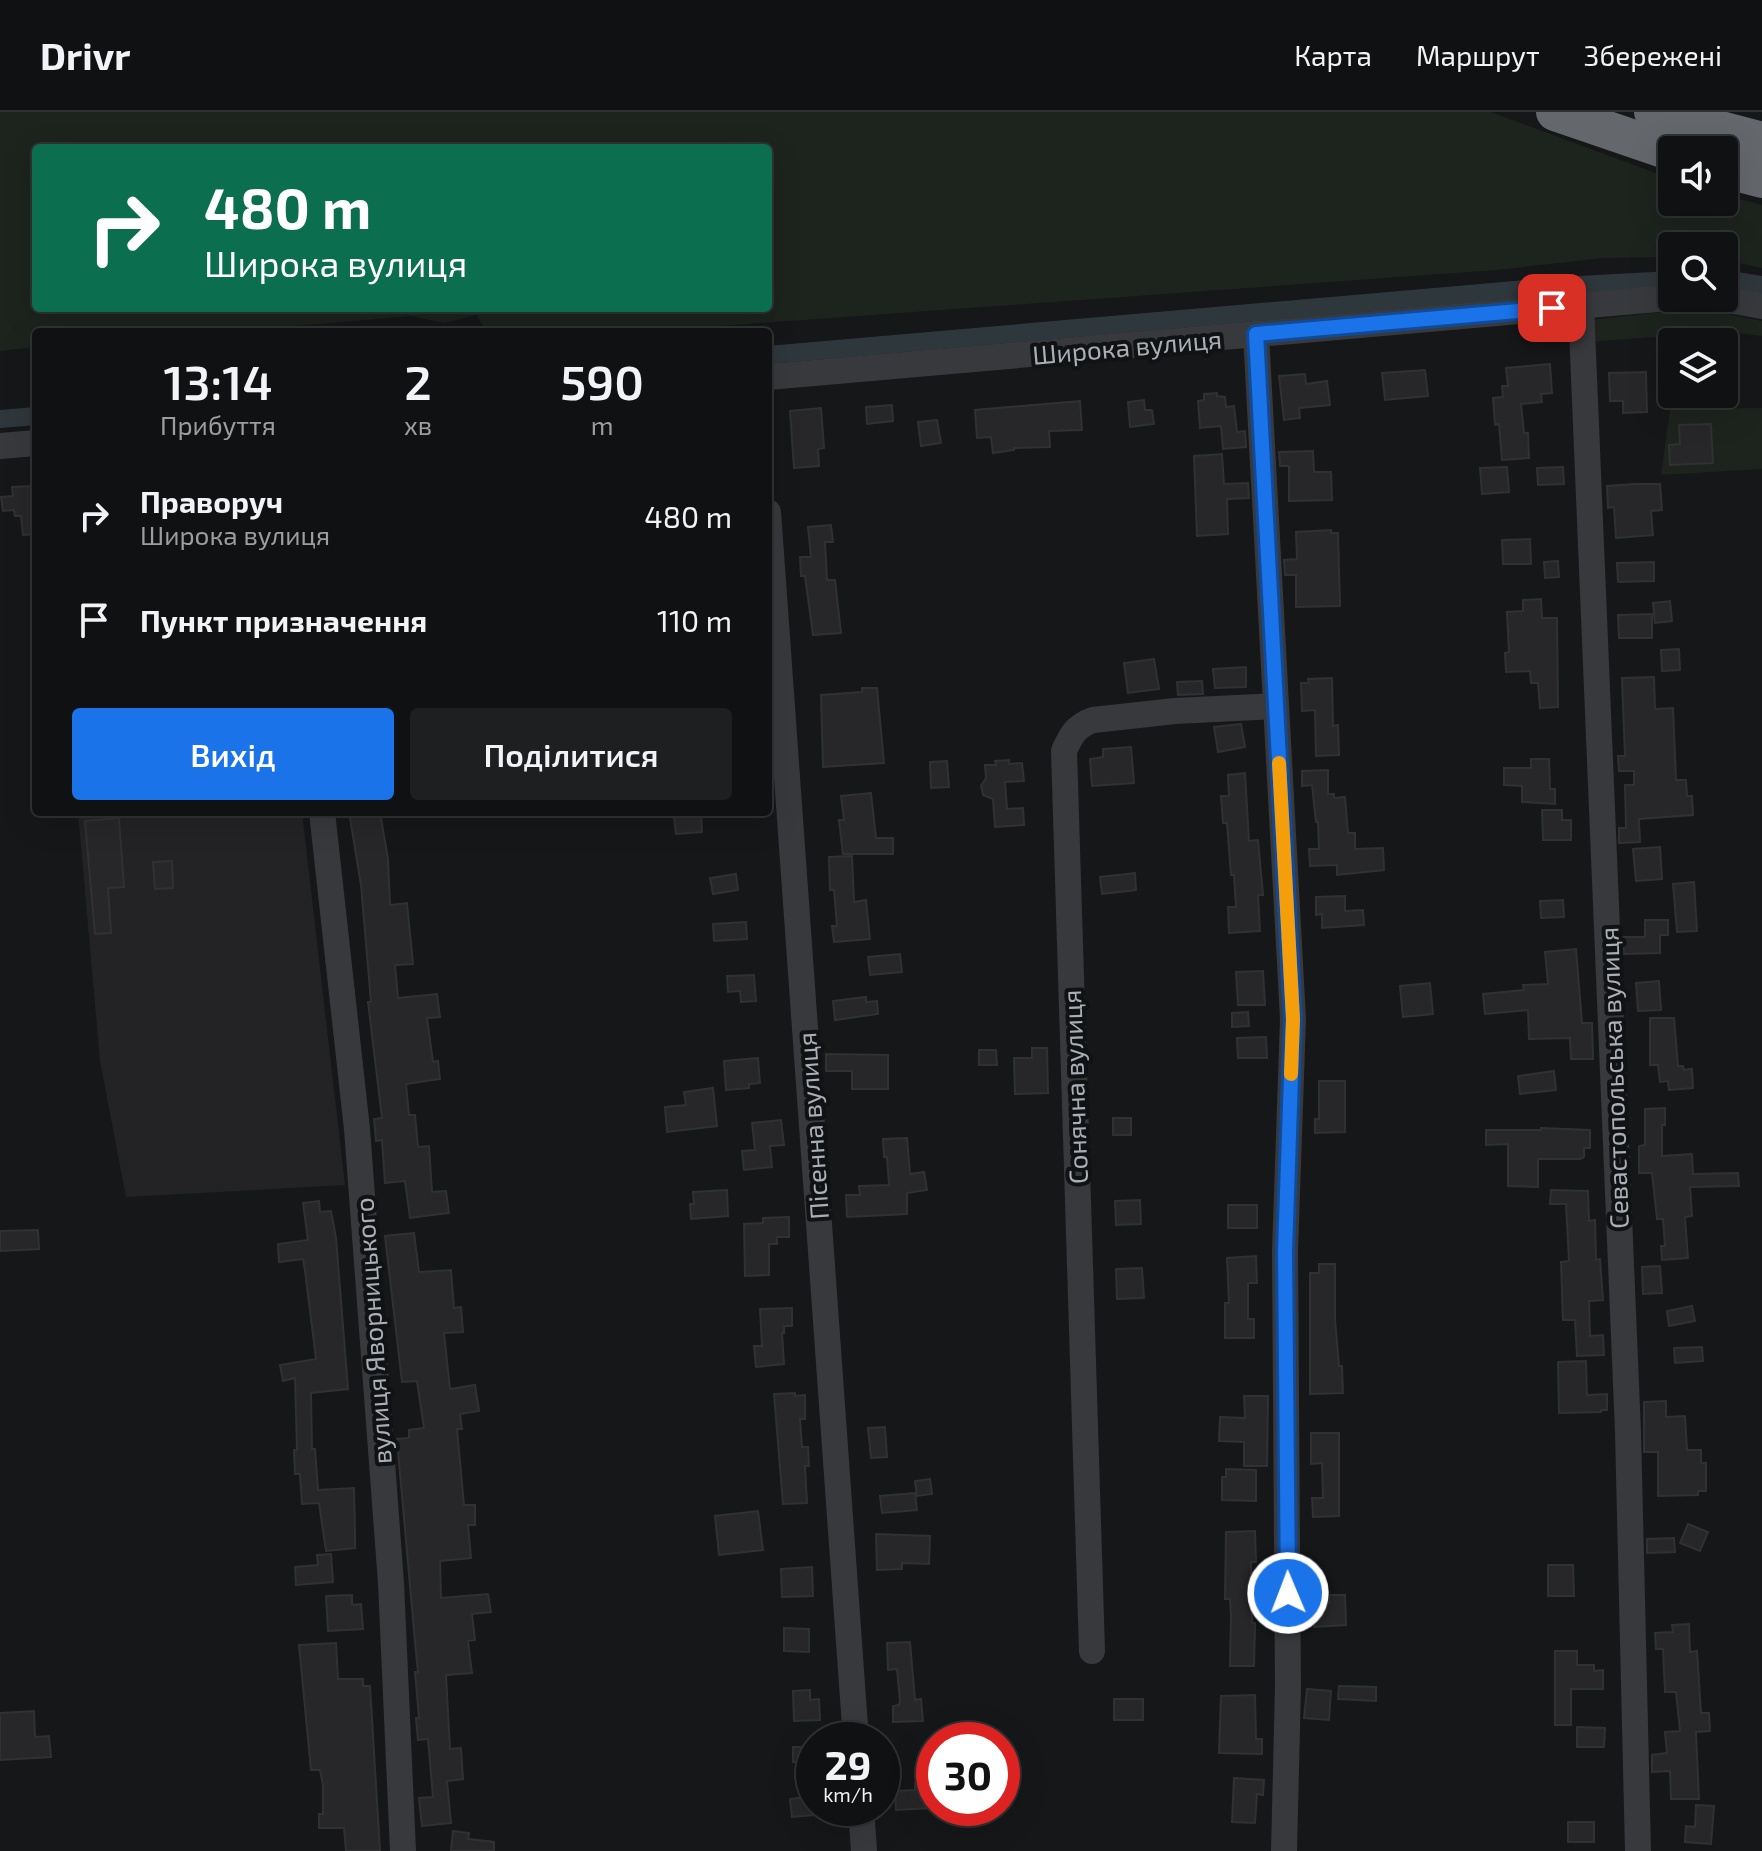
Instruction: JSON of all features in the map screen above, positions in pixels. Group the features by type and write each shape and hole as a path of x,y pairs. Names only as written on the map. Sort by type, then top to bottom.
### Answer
{"highway":[{"path":"1555,112 1658,147"},
{"path":"1653,112 1762,141"},
{"path":"1738,173 1762,179"}],"street":[{"name":"Широка вулиця","path":"772,377 1669,298 1734,301 1762,306"},
{"name":"Севастопольська вулиця","path":"1581,305 1628,1432 1638,1851"},
{"path":"1256,334 1293,1019 1285,1251 1288,1687 1284,1851"},
{"path":"0,446 32,443"},
{"name":"Пісенна вулиця","path":"772,568 855,1722"},
{"name":"Сонячна вулиця","path":"1092,1651 1064,751 1072,733 1081,724 1093,720 1175,711 1276,706"},
{"name":"вулиця Яворницького","path":"322,816 357,1129 391,1583 403,1851"},
{"path":"862,1826 864,1851"}],"shaded area":[{"path":"0,112 1491,112 1658,174 1658,216 1738,216 1738,199 1762,205 1762,268 1738,263 1738,232 1658,232 1658,257 1603,258 1497,270 692,328 484,328 476,315 444,323 411,316 272,328 32,328 32,347 0,351"},
{"path":"1662,312 1717,312 1762,321 1762,336 1738,333 1738,328 1658,328 1658,337 1586,342 1582,321"},
{"path":"1762,408 1762,469 1661,475 1670,409"},
{"path":"78,816 302,816 345,1185 126,1197 100,1061"}],"building":[{"path":"1550,364 1552,393 1541,394 1542,402 1521,404 1524,433 1528,433 1529,458 1502,460 1493,398 1503,397 1502,386 1508,386 1506,368"},
{"path":"1425,370 1428,396 1385,400 1382,373"},
{"path":"1646,372 1647,412 1623,413 1623,401 1610,401 1609,373"},
{"path":"1305,374 1306,384 1327,381 1330,405 1299,408 1300,418 1284,420 1279,376"},
{"path":"1217,393 1217,396 1225,397 1226,407 1234,406 1237,432 1245,431 1246,447 1223,449 1221,426 1200,428 1198,401 1204,400 1204,394"},
{"path":"1144,400 1145,410 1152,410 1154,424 1130,427 1128,402"},
{"path":"1080,401 1082,430 1049,431 1050,447 1014,448 993,453 991,437 977,438 975,410"},
{"path":"892,405 893,421 867,424 866,407"},
{"path":"821,408 824,448 818,449 819,466 794,468 790,411"},
{"path":"937,420 941,443 921,446 918,422"},
{"path":"1711,424 1713,463 1670,465 1669,445 1680,444 1679,425"},
{"path":"1313,451 1314,472 1331,472 1332,500 1289,501 1289,466 1280,466 1279,452"},
{"path":"1222,454 1224,484 1248,483 1249,498 1227,499 1228,534 1197,536 1194,456"},
{"path":"1507,467 1509,492 1482,494 1480,468"},
{"path":"1563,467 1564,484 1538,485 1537,468"},
{"path":"1660,484 1662,510 1651,511 1653,535 1616,538 1614,507 1608,508 1607,486"},
{"path":"32,486 32,534 23,535 21,516 15,516 14,510 3,511 1,497 13,496 12,487"},
{"path":"831,525 833,542 825,542 827,580 835,580 841,633 813,635 800,557 811,557 808,527"},
{"path":"1331,530 1331,533 1338,533 1340,606 1296,607 1296,575 1285,575 1284,560 1297,559 1296,532"},
{"path":"1530,539 1531,564 1503,564 1502,540"},
{"path":"1558,561 1559,577 1545,578 1544,562"},
{"path":"1654,562 1654,581 1618,582 1617,563"},
{"path":"1541,599 1542,618 1557,618 1558,707 1540,708 1538,683 1531,683 1530,671 1506,672 1505,653 1509,652 1507,612 1523,611 1523,600"},
{"path":"1670,601 1672,621 1655,623 1653,603"},
{"path":"1652,614 1652,638 1619,638 1618,615"},
{"path":"1679,649 1680,670 1662,671 1661,650"},
{"path":"1154,659 1159,689 1128,693 1124,663"},
{"path":"1246,667 1246,687 1215,688 1213,669"},
{"path":"1654,677 1655,709 1673,708 1676,780 1686,780 1687,796 1692,796 1693,815 1639,819 1640,842 1619,843 1619,828 1626,828 1625,785 1634,785 1634,771 1619,771 1618,756 1625,756 1622,678"},
{"path":"1332,678 1333,726 1338,725 1339,755 1316,756 1315,710 1302,711 1301,683 1309,683 1308,679"},
{"path":"1202,681 1203,694 1178,695 1177,682"},
{"path":"862,688 877,688 884,763 823,767 821,695 862,692"},
{"path":"1241,724 1245,747 1218,752 1214,727"},
{"path":"1131,747 1134,783 1092,786 1090,759 1103,757 1103,749"},
{"path":"1531,759 1549,759 1550,789 1555,789 1555,804 1522,802 1522,786 1504,785 1504,768 1531,768"},
{"path":"1009,760 1009,764 1022,763 1024,781 1005,782 1007,809 1023,808 1024,825 995,827 993,799 983,795 981,786 986,778 985,765"},
{"path":"947,761 949,787 931,788 930,762"},
{"path":"1328,770 1328,794 1334,794 1334,798 1345,797 1348,833 1355,833 1355,849 1383,848 1384,870 1337,875 1337,865 1310,866 1309,849 1319,849 1318,822 1312,785 1302,786 1302,771"},
{"path":"1245,773 1249,841 1258,840 1263,895 1258,895 1260,931 1229,933 1228,907 1236,907 1221,796 1229,796 1228,775"},
{"path":"871,793 876,838 893,838 893,854 843,854 839,820 844,820 841,796"},
{"path":"1542,810 1562,810 1562,820 1571,820 1571,840 1543,840"},
{"path":"350,816 381,816 388,859 390,905 407,903 413,964 395,965 398,998 437,994 440,1017 427,1018 433,1062 438,1061 440,1079 406,1084 409,1115 415,1115 418,1147 429,1146 432,1192 446,1191 449,1213 410,1218 405,1181 385,1183 382,1140 376,1141 374,1119 382,1118 368,1002 371,1002 361,885"},
{"path":"701,816 702,832 676,834 674,817"},
{"path":"119,818 124,887 108,888 111,933 95,934 85,821"},
{"path":"1660,847 1662,879 1636,881 1633,849"},
{"path":"852,856 854,902 866,900 870,939 834,942 832,926 837,926 834,890 830,890 829,857"},
{"path":"172,861 173,888 155,889 153,862"},
{"path":"1135,873 1136,890 1102,894 1100,877"},
{"path":"736,874 738,890 713,894 710,878"},
{"path":"1694,882 1697,931 1677,932 1673,884"},
{"path":"1345,896 1345,911 1363,910 1364,925 1322,928 1322,914 1316,915 1316,897"},
{"path":"1563,900 1564,917 1541,918 1540,901"},
{"path":"1645,920 1668,920 1668,935 1660,935 1660,953 1624,954 1623,937 1645,937"},
{"path":"746,922 747,939 714,941 713,924"},
{"path":"1576,949 1582,1023 1592,1023 1593,1059 1571,1059 1570,1038 1529,1039 1528,1010 1485,1014 1483,994 1524,990 1523,985 1548,984 1545,952"},
{"path":"900,954 902,972 870,975 868,957"},
{"path":"1263,971 1265,1005 1238,1005 1236,972"},
{"path":"754,975 756,1001 741,1002 740,991 728,992 727,976"},
{"path":"1659,981 1661,1010 1638,1011 1636,983"},
{"path":"1430,983 1433,1014 1403,1017 1400,986"},
{"path":"866,997 866,1002 877,1001 878,1014 835,1020 833,1001"},
{"path":"1248,1012 1249,1026 1232,1027 1232,1013"},
{"path":"1650,1018 1674,1018 1678,1066 1683,1066 1684,1070 1692,1069 1693,1088 1669,1090 1668,1081 1660,1082 1658,1065 1650,1065"},
{"path":"1266,1037 1267,1058 1238,1058 1237,1038"},
{"path":"1032,1048 1047,1048 1048,1093 1015,1094 1014,1058 1032,1058"},
{"path":"979,1050 996,1050 997,1065 979,1065"},
{"path":"826,1054 888,1055 888,1089 852,1089 852,1071 826,1071"},
{"path":"758,1058 760,1083 749,1084 749,1088 726,1090 724,1061"},
{"path":"1554,1071 1556,1090 1520,1094 1518,1076"},
{"path":"1319,1081 1345,1081 1345,1132 1315,1133 1315,1119 1319,1119"},
{"path":"713,1088 717,1126 667,1132 665,1107 686,1105 684,1092"},
{"path":"1665,1108 1662,1156 1692,1154 1693,1174 1738,1173 1739,1186 1690,1187 1692,1216 1685,1217 1688,1258 1662,1260 1661,1246 1665,1246 1663,1219 1657,1219 1652,1173 1639,1173 1639,1146 1645,1145 1645,1109"},
{"path":"1113,1118 1131,1118 1131,1135 1113,1135"},
{"path":"781,1120 784,1145 770,1146 772,1167 744,1170 742,1151 755,1150 752,1123"},
{"path":"1486,1130 1590,1130 1590,1148 1584,1148 1584,1157 1580,1159 1538,1159 1538,1187 1508,1186 1508,1144 1486,1145"},
{"path":"907,1138 910,1174 924,1172 927,1190 907,1193 907,1214 847,1217 846,1195 860,1195 859,1186 889,1185 883,1139"},
{"path":"727,1190 728,1216 691,1219 693,1192"},
{"path":"1551,1190 1588,1191 1589,1221 1595,1220 1596,1260 1600,1259 1603,1300 1589,1301 1590,1336 1603,1335 1604,1355 1577,1356 1575,1320 1563,1320 1561,1262 1569,1261 1566,1204 1550,1204"},
{"path":"1140,1200 1141,1224 1116,1225 1115,1201"},
{"path":"319,1201 320,1212 331,1211 336,1238 348,1389 311,1393 312,1449 315,1449 318,1490 354,1488 355,1532 355,1548 326,1551 319,1503 302,1504 300,1474 295,1474 295,1378 283,1381 280,1365 316,1359 303,1259 279,1262 278,1244 308,1240 303,1203"},
{"path":"1228,1205 1257,1205 1257,1228 1228,1228"},
{"path":"789,1217 789,1237 777,1237 777,1244 769,1244 769,1275 745,1276 744,1224 763,1223 763,1218"},
{"path":"38,1230 39,1249 0,1251 0,1231"},
{"path":"414,1233 419,1272 451,1270 454,1308 461,1307 463,1332 444,1333 450,1389 475,1385 479,1411 460,1414 462,1429 457,1429 464,1505 475,1505 475,1525 468,1525 471,1558 440,1561 441,1598 488,1594 491,1612 472,1614 475,1640 468,1641 472,1673 446,1675 450,1749 461,1748 463,1779 447,1781 451,1823 422,1826 419,1798 433,1797 428,1739 418,1740 415,1672 418,1672 397,1439 409,1438 409,1430 424,1428 417,1381 402,1382 385,1236"},
{"path":"1256,1256 1257,1283 1248,1283 1248,1319 1254,1319 1254,1338 1225,1338 1225,1303 1229,1303 1227,1258"},
{"path":"1319,1264 1335,1264 1335,1319 1343,1393 1310,1394 1310,1273 1319,1273"},
{"path":"1660,1266 1662,1293 1643,1294 1642,1267"},
{"path":"1142,1268 1144,1298 1117,1299 1116,1269"},
{"path":"1692,1306 1695,1321 1669,1326 1667,1311"},
{"path":"792,1308 792,1326 784,1326 782,1333 784,1364 756,1367 754,1346 762,1346 760,1309"},
{"path":"1702,1347 1703,1361 1675,1363 1674,1348"},
{"path":"1586,1361 1587,1395 1607,1394 1607,1410 1559,1413 1558,1362"},
{"path":"795,1393 795,1396 805,1395 805,1419 800,1419 802,1447 808,1447 809,1466 805,1466 807,1503 783,1504 774,1394"},
{"path":"1244,1396 1268,1396 1267,1466 1244,1466 1244,1442 1219,1441 1220,1417 1245,1418"},
{"path":"1666,1401 1666,1417 1685,1416 1687,1450 1701,1450 1701,1463 1706,1463 1706,1491 1698,1491 1698,1495 1658,1496 1658,1452 1644,1452 1644,1402"},
{"path":"885,1427 887,1457 871,1458 868,1428"},
{"path":"1311,1433 1339,1433 1339,1516 1313,1517 1312,1498 1323,1498 1322,1463 1311,1464"},
{"path":"1226,1469 1256,1470 1256,1501 1222,1500 1222,1477 1226,1477"},
{"path":"930,1479 932,1494 917,1496 915,1481"},
{"path":"915,1493 917,1510 882,1513 880,1496"},
{"path":"758,1511 763,1550 719,1555 715,1516"},
{"path":"1688,1524 1708,1532 1700,1551 1680,1543"},
{"path":"1255,1531 1256,1562 1251,1562 1254,1666 1230,1666 1230,1599 1225,1599 1226,1532"},
{"path":"876,1534 930,1536 929,1564 902,1563 902,1569 877,1570"},
{"path":"1674,1538 1675,1552 1647,1553 1647,1539"},
{"path":"331,1554 333,1582 296,1585 295,1567 318,1565 317,1555"},
{"path":"1548,1565 1573,1565 1574,1596 1548,1596"},
{"path":"812,1567 813,1596 782,1597 781,1569"},
{"path":"352,1595 352,1605 361,1604 363,1629 328,1631 326,1596"},
{"path":"1329,1595 1345,1595 1346,1625 1314,1627 1313,1603 1330,1603"},
{"path":"1689,1624 1690,1652 1697,1651 1701,1713 1709,1713 1710,1731 1696,1732 1699,1799 1671,1799 1670,1771 1652,1772 1652,1755 1667,1753 1665,1732 1680,1731 1676,1692 1665,1692 1663,1649 1656,1649 1655,1633 1673,1632 1672,1625"},
{"path":"784,1628 809,1629 809,1652 784,1651"},
{"path":"910,1642 915,1700 921,1699 923,1721 893,1722 893,1706 899,1705 900,1701 897,1669 888,1670 887,1643"},
{"path":"336,1643 338,1679 363,1679 363,1686 370,1686 380,1851 346,1851 344,1828 319,1828 319,1814 323,1814 323,1785 320,1770 311,1770 299,1645"},
{"path":"1555,1651 1577,1651 1577,1665 1594,1665 1594,1671 1603,1670 1603,1689 1571,1689 1571,1725 1555,1725"},
{"path":"1339,1686 1376,1687 1376,1701 1338,1699"},
{"path":"1307,1689 1331,1691 1329,1720 1304,1718"},
{"path":"810,1690 810,1700 819,1699 820,1720 794,1721 793,1691"},
{"path":"1255,1695 1256,1739 1262,1739 1262,1754 1219,1753 1221,1696"},
{"path":"1114,1699 1143,1699 1143,1720 1114,1720"},
{"path":"34,1711 35,1737 49,1736 51,1757 0,1760 0,1713"},
{"path":"1577,1727 1605,1728 1604,1747 1577,1747"},
{"path":"793,1747 796,1747 796,1762 793,1762"},
{"path":"1234,1778 1264,1780 1263,1795 1257,1794 1255,1823 1232,1822"},
{"path":"916,1783 916,1809 900,1810 900,1791 915,1790"},
{"path":"796,1798 796,1817 792,1817 790,1799"},
{"path":"1696,1805 1714,1806 1711,1844 1685,1842 1686,1826 1695,1827"},
{"path":"1568,1822 1594,1822 1594,1842 1568,1842"},
{"path":"453,1831 469,1833 468,1839 494,1842 494,1851 451,1851"}],"waterway":[{"path":"772,355 1560,286 1658,281"},
{"path":"1738,281 1762,285"},
{"path":"0,419 32,416"}],"slow traffic":[{"path":"1279,763 1293,1019 1291,1074"}],"route":[{"path":"1288,1593 1285,1251 1293,1019 1256,334 1552,308"}]}
